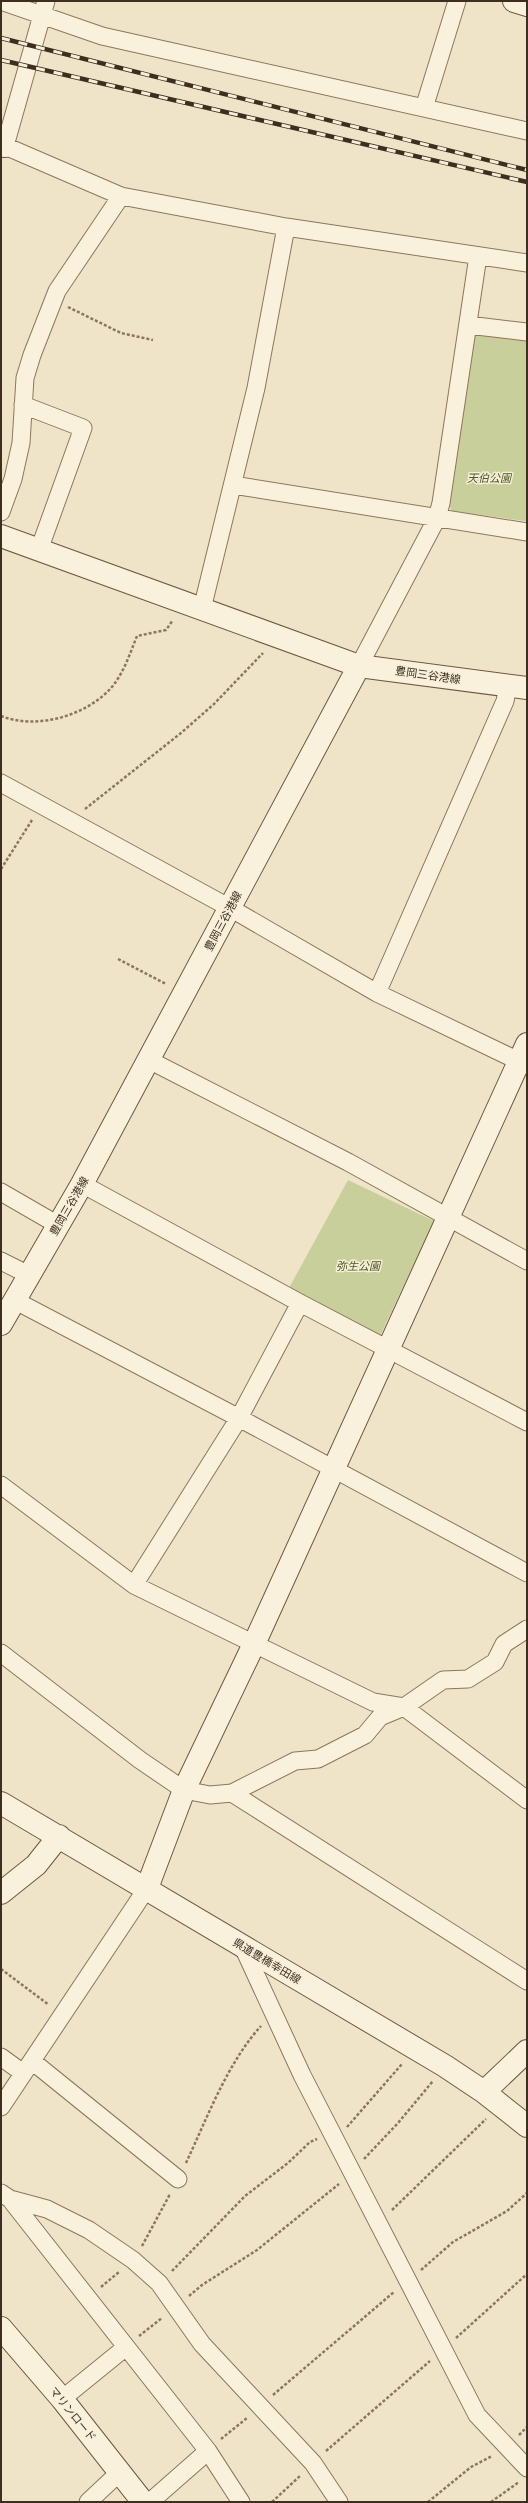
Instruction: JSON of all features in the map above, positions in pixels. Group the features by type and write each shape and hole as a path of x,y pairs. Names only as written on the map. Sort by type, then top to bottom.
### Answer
{"street":[{"path":"1,1 44,7 102,36 527,131"},
{"path":"424,108 457,1"},
{"path":"514,1 527,5"},
{"path":"44,7 3,146 121,196 286,227 527,262"},
{"path":"1,512 13,479 21,443 25,378 54,300 68,274 121,196"},
{"path":"202,609 256,388 286,227"},
{"path":"1,536 359,666 436,518 441,503 478,256"},
{"path":"468,325 527,332"},
{"path":"23,406 83,428 39,550"},
{"path":"233,485 527,532"},
{"name":"豊岡三谷港線","path":"1,1324 82,1184 359,666 518,687"},
{"path":"377,993 505,701 518,687"},
{"path":"1,783 230,908 377,993 524,1057 388,1349 254,1644 184,1790 148,1888 1,2107"},
{"path":"149,1060 348,1162 448,1219 527,1261"},
{"path":"82,1184 300,1303 527,1422"},
{"path":"1,1192 58,1225"},
{"path":"1,1262 29,1275"},
{"path":"14,1300 239,1418 333,1470 527,1573"},
{"path":"134,1585 239,1418 300,1303"},
{"path":"1,1485 134,1585 373,1702 404,1707 527,1800"},
{"path":"1,1653 140,1760 184,1790 210,1795 232,1793 295,1761 318,1759 365,1735 380,1717 404,1707 443,1680 468,1679 495,1662 504,1644 526,1631"},
{"path":"232,1793 527,1981"},
{"name":"県道豊橋幸田線","path":"1,1803 148,1888 243,1947 445,2066 484,2092 527,2126"},
{"path":"1,1907 28,1880 36,1865 59,1836"},
{"path":"1,1893 36,1865"},
{"path":"243,1947 332,2133 477,2415 509,2448 524,2474"},
{"path":"484,2092 527,2051"},
{"path":"1,2057 27,2067 178,2179"},
{"path":"6,2196 48,2209 88,2230 133,2260 159,2283 202,2344 313,2463 339,2502"},
{"path":"6,2196 89,2297 126,2347 208,2451 241,2502"},
{"name":"マリンロード","path":"1,2328 62,2400 143,2502"},
{"path":"62,2400 126,2347"},
{"path":"150,2502 208,2451"},
{"path":"88,2502 120,2472"}],"path":[{"path":"54,300 121,333 153,340"},
{"path":"1,716 10,720 54,720 78,711 110,688 119,677 137,636 166,630 172,622 179,601"},
{"path":"69,821 181,733 214,704 278,637"},
{"path":"1,868 42,805"},
{"path":"118,959 184,994"},
{"path":"1,1969 63,2015"},
{"path":"89,2297 133,2260 154,2227 214,2102 248,2040 273,2012"},
{"path":"159,2283 245,2196 288,2163 310,2142 347,2127 415,2049"},
{"path":"126,2347 177,2307 202,2285 257,2250 301,2216 352,2172 398,2124 445,2066"},
{"path":"378,2223 501,2105"},
{"path":"208,2451 377,2304 409,2281 453,2242 507,2211 527,2193"},
{"path":"272,2502 313,2463 443,2350 527,2274"},
{"path":"428,2502 471,2467 509,2448 527,2426"},
{"path":"491,2502 524,2474"}],"green space":[{"name":"天伯公園","path":"472,334 527,336 527,520 525,521 452,511 447,501"},
{"name":"弥生公園","path":"348,1180 434,1221 380,1336 289,1288"}],"railway":[{"path":"1,38 527,170"},
{"path":"1,60 527,182"}]}
